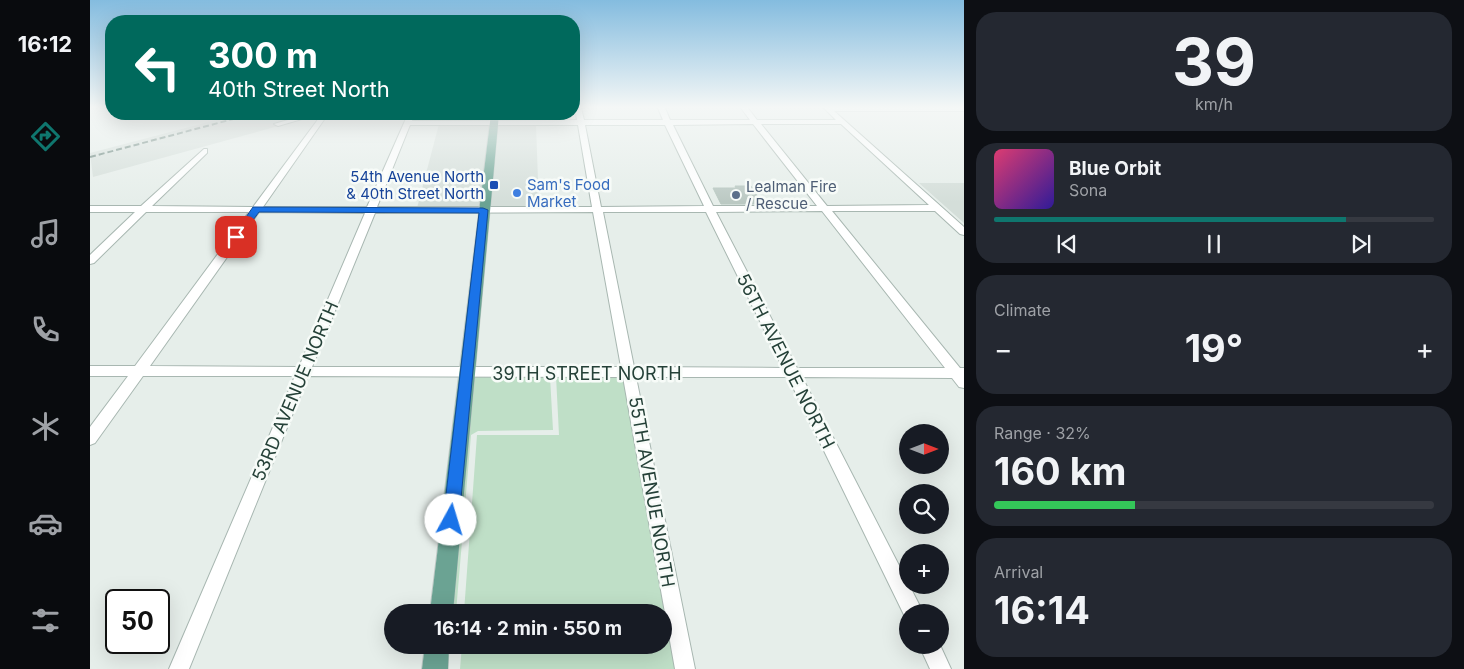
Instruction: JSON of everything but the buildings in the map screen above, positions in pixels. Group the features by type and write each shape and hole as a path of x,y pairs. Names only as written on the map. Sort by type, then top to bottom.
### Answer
{"main road":[{"path":"442,604 491,139"},
{"path":"435,669 437,654"}],"street":[{"path":"90,439 307,139"},
{"name":"53RD AVENUE NORTH","path":"179,669 400,139"},
{"name":"55TH AVENUE NORTH","path":"585,139 685,669"},
{"name":"56TH AVENUE NORTH","path":"676,139 909,604"},
{"path":"768,139 823,209 961,376"},
{"path":"861,139 964,232"},
{"path":"90,260 204,152"},
{"path":"90,209 710,210 938,208"},
{"name":"39TH STREET NORTH","path":"90,372 793,373 961,376"},
{"path":"934,654 941,669"}],"shaded area":[{"path":"143,139 230,139 93,177 90,153"},
{"path":"435,139 488,139 479,208 417,208"},
{"path":"495,139 537,139 539,208 488,208"},
{"path":"919,183 964,183 964,223"}],"green space":[{"path":"556,376 625,376 664,604 465,604 477,435 559,435"},
{"path":"473,377 550,377 553,430 478,431 471,435 457,604 451,604"},
{"path":"672,651 675,669 460,669 461,654 672,654"}],"railway":[{"path":"90,157 157,139"}],"place":[{"name":"54th Avenue North & 40th Street North","path":"494,185"},
{"name":"Sam's Food Market","path":"517,193"},
{"name":"Lealman Fire / Rescue","path":"736,195"}],"route":[{"path":"236,237 256,209 483,210 451,520"}]}
